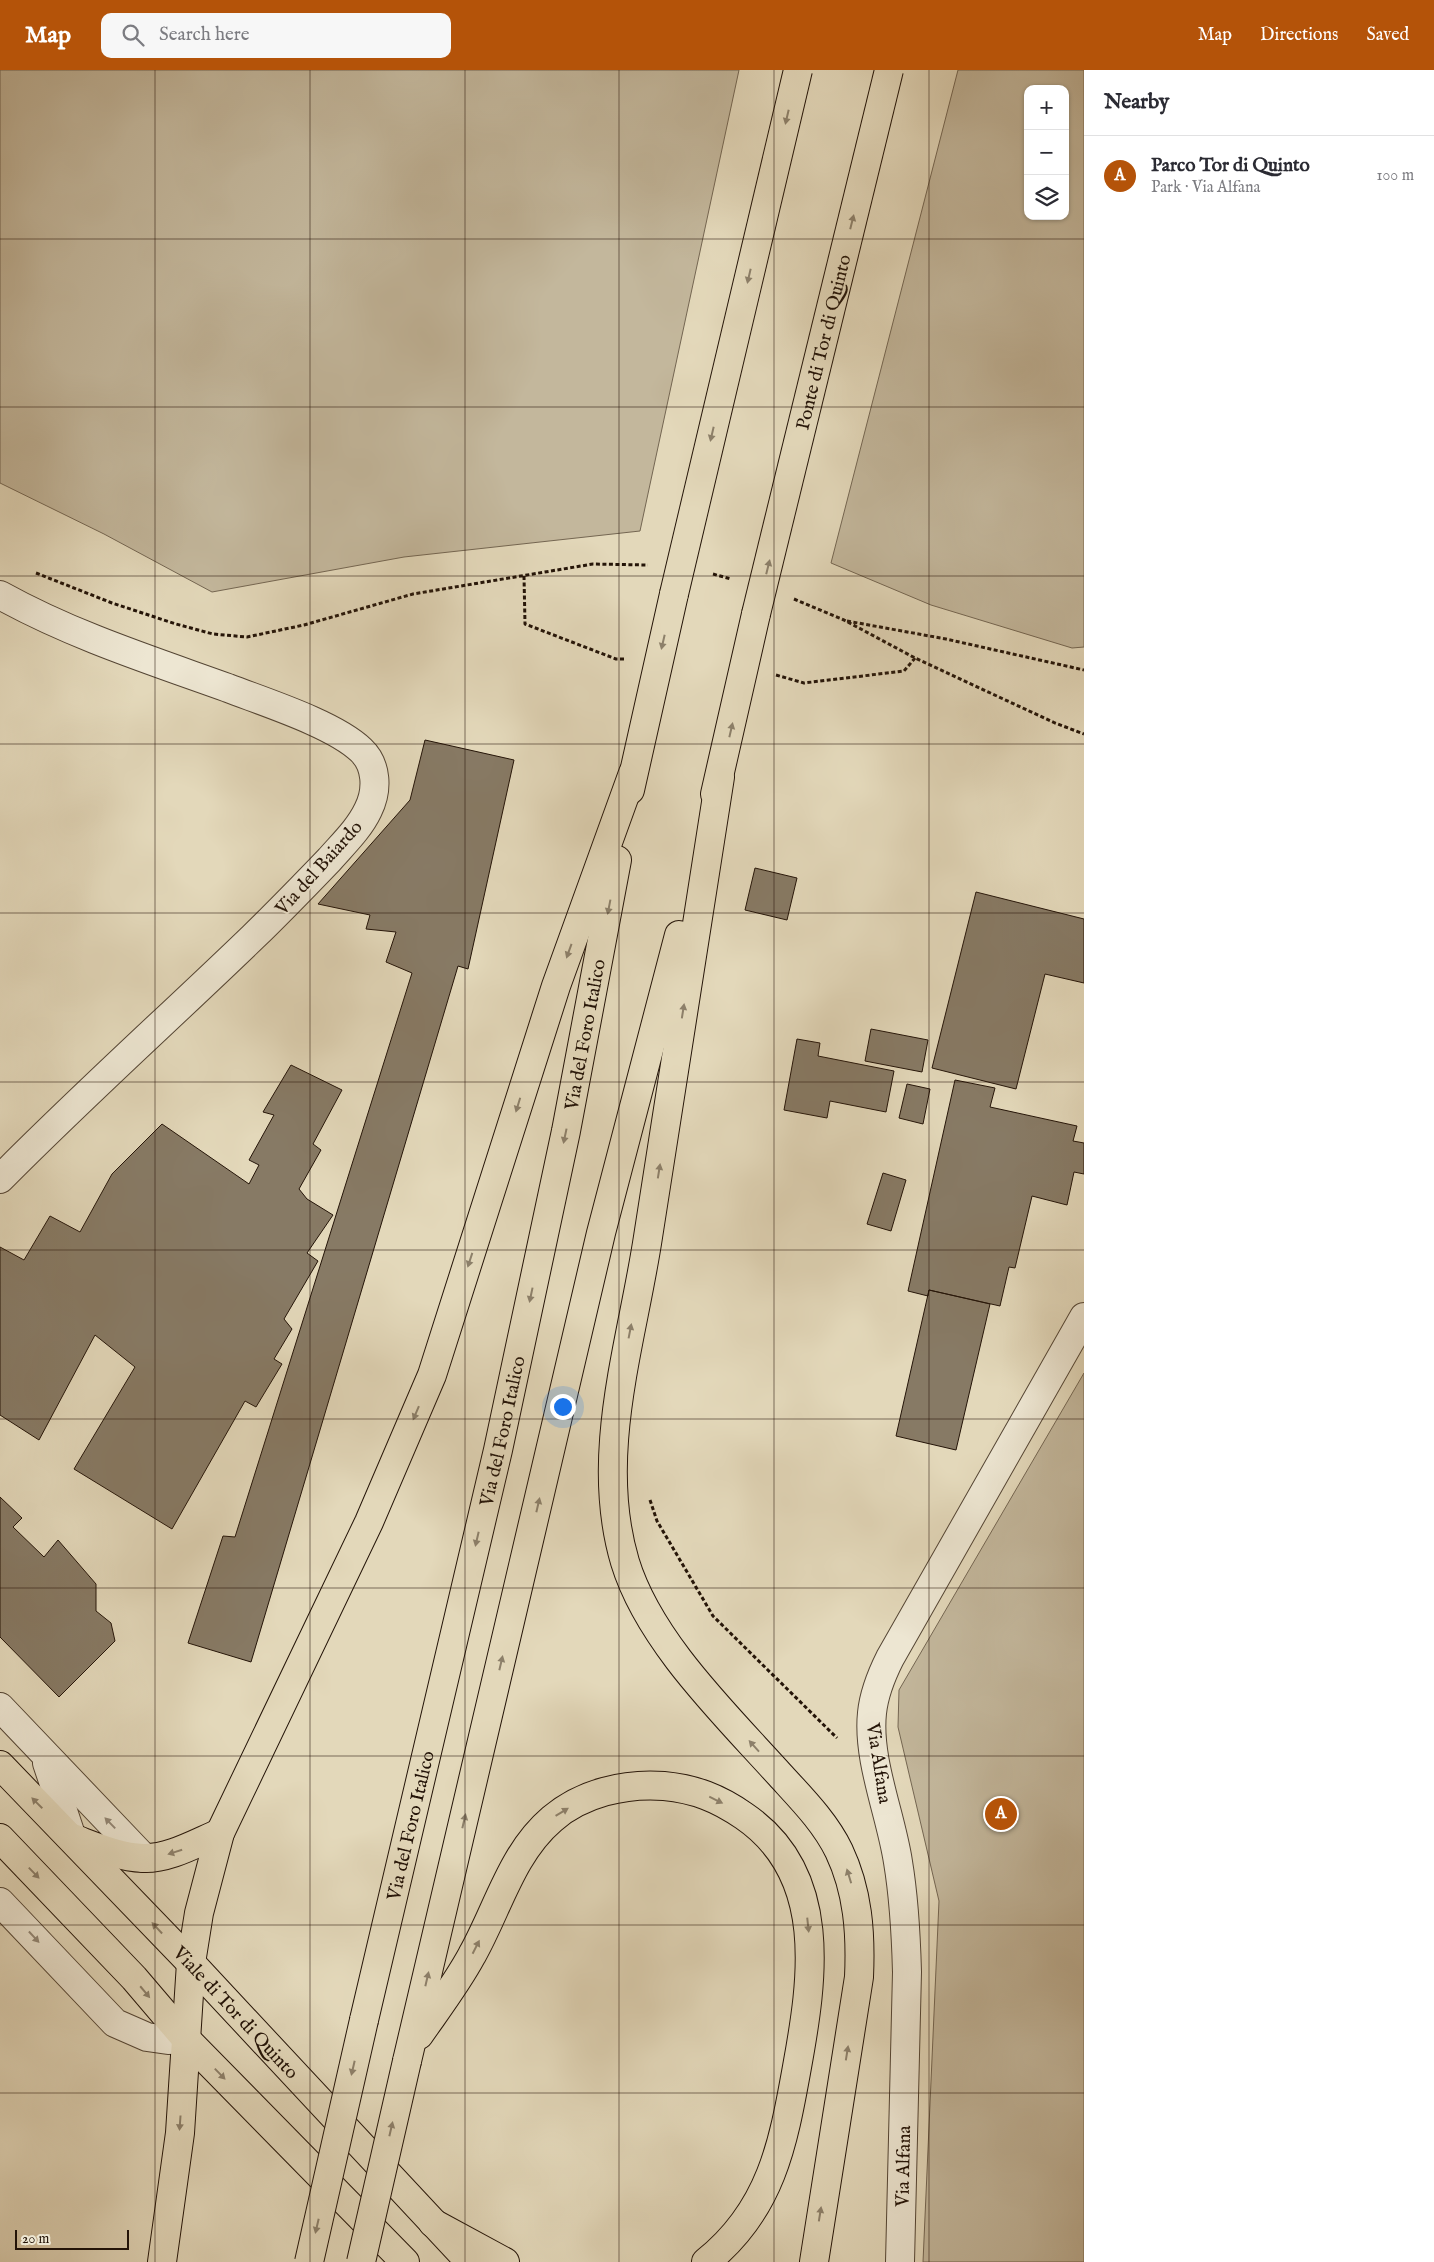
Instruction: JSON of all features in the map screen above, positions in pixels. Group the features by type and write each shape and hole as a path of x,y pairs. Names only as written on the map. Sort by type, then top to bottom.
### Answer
{"main road":[{"name":"Via del Foro Italico","path":"309,2262 498,1450 566,1131 633,773 798,70"},
{"name":"Ponte di Tor di Quinto","path":"720,777 756,614 889,70"},
{"path":"162,2262 180,2133 191,1963 199,1913 220,1833 369,1522 432,1375 550,1004 633,773"},
{"path":"361,2262 601,1233 720,777"},
{"path":"720,777 646,1254 621,1379 615,1447 614,1504 625,1563 641,1599 656,1625 694,1679 812,1810 838,1847 852,1885 860,1938 859,1977 814,2262"},
{"name":"Viale di Tor di Quinto","path":"0,1765 191,1963 470,2262"},
{"path":"409,2053 473,1955 520,1855 534,1835 554,1817 593,1795 619,1788 648,1785 696,1790 734,1809 752,1821 770,1837 794,1874 801,1893 808,1920 810,1950 807,2009 790,2100 774,2166 764,2194 750,2217 735,2236 706,2262"},
{"path":"72,1838 110,1851 144,1858 182,1850 220,1833"},
{"path":"0,1838 134,1978 186,2039 405,2262"},
{"path":"433,2224 505,2262"}],"street":[{"name":"Via del Baiardo","path":"0,594 86,637 257,699 333,732 362,750 371,762 374,774 374,794 370,808 360,824 302,888 0,1179"},
{"name":"Via Alfana","path":"900,2262 907,1972 906,1934 898,1861 879,1774 872,1729 872,1713 882,1674 1084,1317"},
{"path":"0,1708 44,1756 144,1858"},
{"path":"44,1756 72,1838"},
{"path":"0,1902 115,2023 147,2037 168,2040 186,2039"}],"path":[{"path":"35,572 142,613 198,630 231,637 270,634 413,594 593,564 621,563"},
{"path":"524,576 525,624 616,659"},
{"path":"1084,670 946,638 844,620 915,658 1084,734"},
{"path":"804,683 904,671 915,658"},
{"path":"648,1493 657,1521 712,1616 857,1759 879,1774"}],"shaded area":[{"path":"0,70 739,70 640,531 404,557 212,592 104,534 0,483"},
{"path":"958,70 1084,70 1084,647 1072,648 931,605 831,563"},
{"path":"1084,1373 1084,2262 923,2262 939,1901 898,1727 899,1690"}],"building":[{"path":"425,740 514,760 468,969 458,966 251,1662 188,1643 223,1536 235,1537 412,973 386,962 396,932 366,929 370,915 318,904 410,800"},
{"path":"755,868 797,878 787,920 745,910"},
{"path":"976,892 1084,919 1084,983 1045,974 1016,1089 932,1068"},
{"path":"871,1029 928,1040 922,1072 865,1061"},
{"path":"797,1039 820,1043 818,1056 894,1071 886,1112 830,1101 827,1118 784,1110"},
{"path":"291,1065 342,1090 313,1144 321,1150 299,1189 307,1199 333,1215 307,1253 318,1261 284,1319 292,1329 274,1359 282,1364 256,1407 245,1401 172,1529 74,1469 135,1367 95,1335 39,1440 0,1415 0,1247 24,1260 50,1216 80,1232 112,1174 162,1124 249,1184 259,1165 249,1160 274,1115 263,1112"},
{"path":"955,1080 995,1088 990,1107 1077,1126 1073,1141 1084,1143 1084,1174 1074,1172 1067,1205 1032,1196 1015,1268 1009,1267 1000,1306 929,1290 928,1296 908,1291"},
{"path":"907,1084 930,1089 923,1124 899,1118"},
{"path":"883,1173 906,1180 891,1231 867,1224"},
{"path":"929,1290 990,1304 956,1450 896,1436"},
{"path":"0,1497 22,1518 13,1527 44,1557 58,1540 96,1584 96,1611 111,1623 115,1641 59,1697 0,1637"}],"place":[{"name":"Parco Tor di Quinto","path":"1001,1814"}]}
